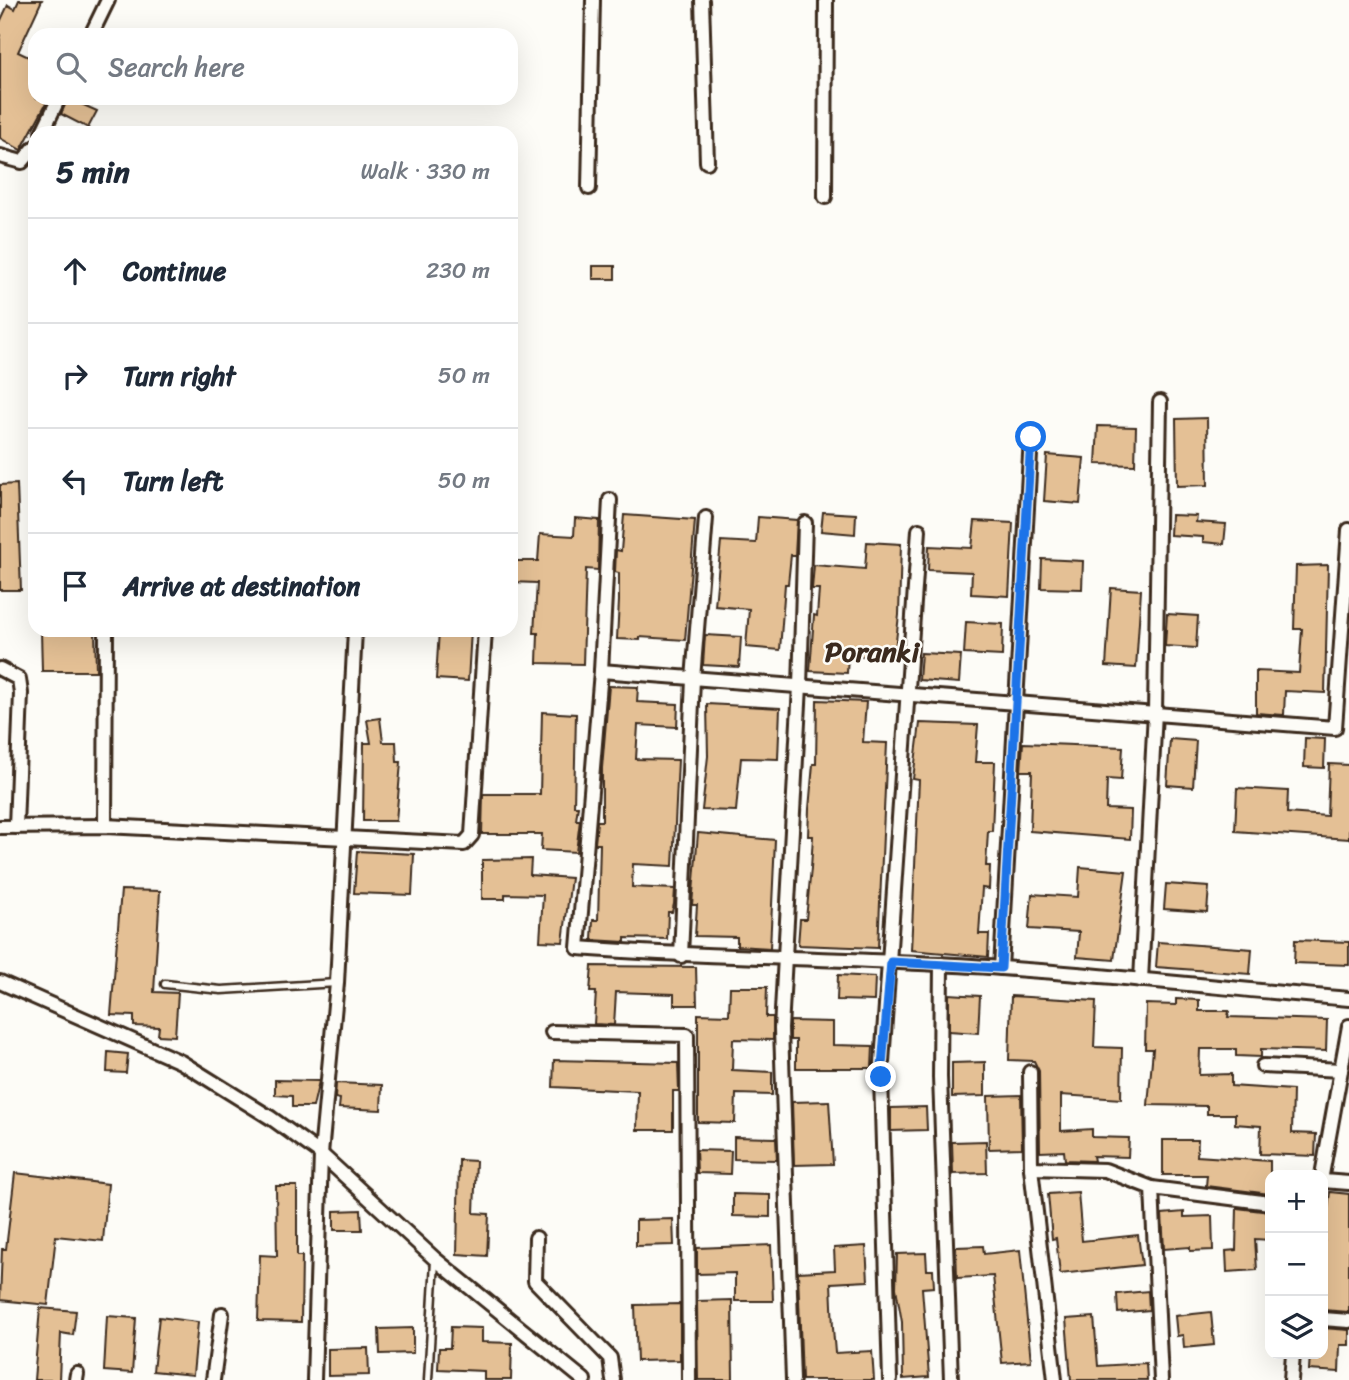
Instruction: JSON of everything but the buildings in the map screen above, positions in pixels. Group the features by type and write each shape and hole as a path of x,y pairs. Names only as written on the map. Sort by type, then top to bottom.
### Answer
{"street":[{"path":"94,28 108,0"},
{"path":"589,188 593,0"},
{"path":"702,0 706,162"},
{"path":"825,197 826,0"},
{"path":"45,126 56,105"},
{"path":"0,156 22,162 28,155"},
{"path":"1141,980 1155,712 1160,402"},
{"path":"1001,968 1031,437"},
{"path":"610,500 601,671 578,948 681,956 785,957 941,964 1349,999"},
{"path":"681,956 693,679 706,518"},
{"path":"793,1380 782,1029 800,686 805,523"},
{"path":"890,1380 881,1077 919,530"},
{"path":"1335,728 1349,530"},
{"path":"105,826 106,637"},
{"path":"314,1380 321,1154 337,983 355,637"},
{"path":"0,827 105,826 457,846 468,841 472,835 485,637"},
{"path":"0,669 19,679 21,693 16,827"},
{"path":"601,671 907,697 1155,712 1349,728"},
{"path":"941,964 940,1077 951,1380"},
{"path":"0,982 181,1062 321,1154 435,1259 584,1380"},
{"path":"1323,1170 1349,1026"},
{"path":"552,1032 687,1035 688,1380"},
{"path":"1263,1066 1341,1070"},
{"path":"1030,1072 1031,1168 1055,1380"},
{"path":"1031,1168 1105,1170 1152,1188 1265,1202"},
{"path":"1328,1181 1349,1183"},
{"path":"1152,1188 1161,1380"},
{"path":"536,1238 535,1281 610,1358 613,1380"},
{"path":"213,1380 222,1314"},
{"path":"1328,1319 1349,1321"},
{"path":"1291,1380 1293,1359"}],"lane":[{"path":"165,984 221,990 337,983"},
{"path":"428,1380 435,1259"}],"district":[{"name":"Poranki","path":"872,651"}],"route":[{"path":"881,1077 891,962 1001,968 1031,437"}]}
